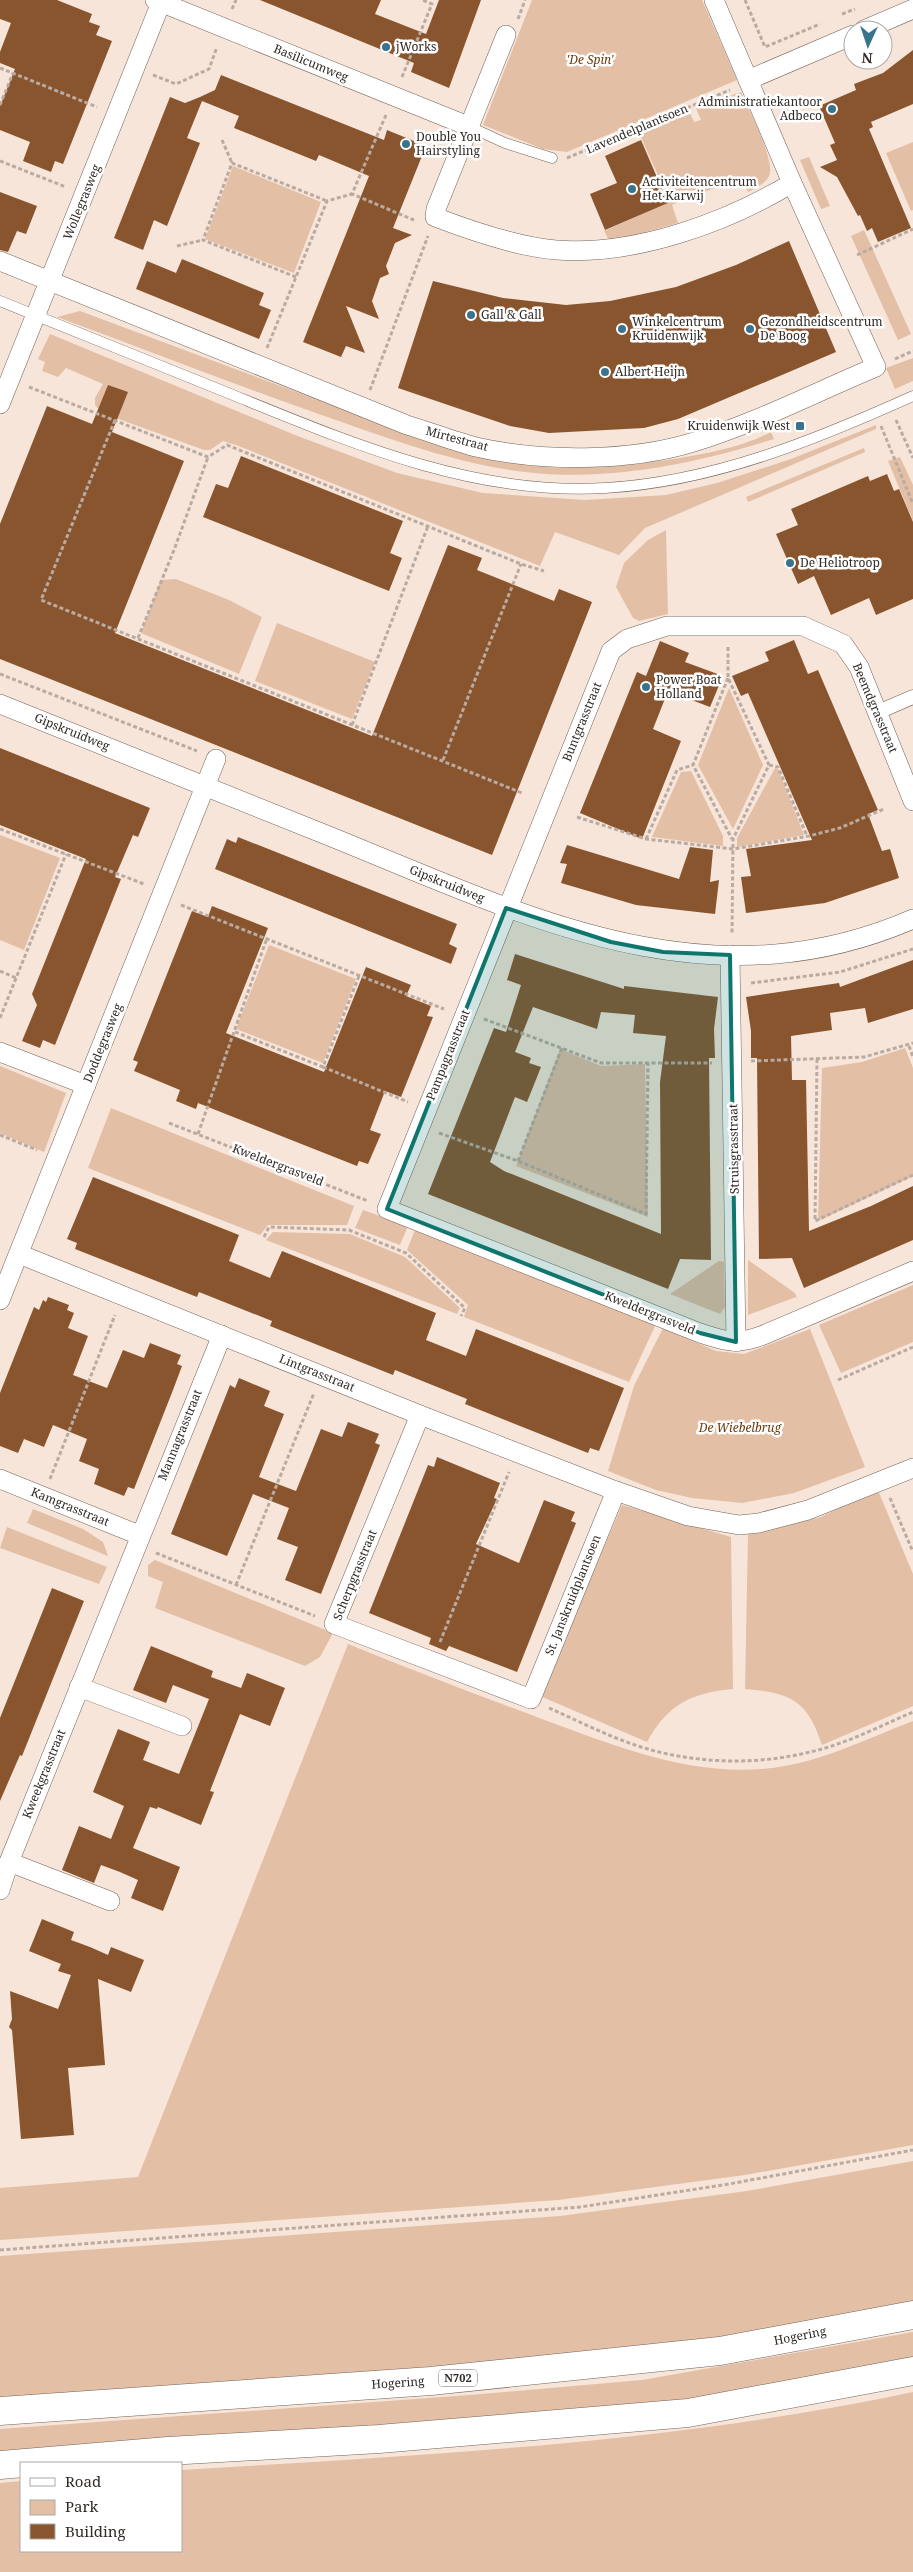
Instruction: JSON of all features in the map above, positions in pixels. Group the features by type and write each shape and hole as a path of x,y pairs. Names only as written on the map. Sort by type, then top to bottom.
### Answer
{"highway":[{"name":"Hogering","path":"0,2411 431,2381 720,2351 913,2315"},
{"path":"39,2462 379,2439 688,2413 913,2371"},
{"path":"0,2465 20,2463"}],"street":[{"path":"506,34 468,126 436,209 433,222 555,250 609,249 664,239 766,199 792,183 714,0"},
{"name":"Basilicumweg","path":"159,1 468,126"},
{"name":"Wollegrasweg","path":"0,404 135,69 159,1"},
{"path":"887,20 913,9"},
{"path":"748,80 843,39"},
{"name":"Mirtestraat","path":"0,261 407,425 476,447 573,458 628,454 692,443 876,367 792,183"},
{"name":"Buntgrasstraat","path":"506,908 611,651 626,639 667,626 729,626"},
{"name":"Beemdgrasstraat","path":"729,626 803,626 843,644 884,710 913,801"},
{"name":"Beemdgrasstraat","path":"884,710 913,697"},
{"name":"Gipskruidweg","path":"0,704 506,908 611,942 663,952 762,955 827,947 862,939 913,919"},
{"name":"Doddegrasweg","path":"0,1300 216,759"},
{"name":"Pampagrasstraat","path":"388,1205 506,908"},
{"name":"Struisgrasstraat","path":"730,955 736,1342"},
{"path":"0,1052 86,1085"},
{"name":"Kweldergrasveld","path":"388,1205 700,1334 736,1342 761,1336 913,1271"},
{"name":"Lintgrasstraat","path":"19,1254 517,1453 688,1516 739,1525 785,1518 913,1468"},
{"name":"Mannagrasstraat","path":"139,1535 222,1335"},
{"name":"Scherpgrasstraat","path":"420,1415 334,1624 531,1699"},
{"name":"Kamgrasstraat","path":"0,1479 139,1535"},
{"name":"St. Janskruidplantsoen","path":"531,1699 616,1491"},
{"name":"Kweekgrasstraat","path":"110,1901 3,1874 139,1535"},
{"path":"79,1686 182,1726"}],"lane":[{"path":"468,126 505,143 552,158"},
{"path":"0,301 279,414 388,455 485,481 535,486 604,488 685,478 734,466 913,396"}],"path":[{"path":"135,69 176,84 209,69 236,0"},
{"path":"352,194 432,4 422,0"},
{"path":"745,0 765,47 825,22"},
{"path":"833,18 859,7"},
{"path":"0,68 116,115"},
{"path":"0,105 13,73"},
{"name":"Lavendelplantsoen","path":"552,158 560,159 575,156 748,80"},
{"path":"204,240 232,163 222,140"},
{"path":"0,161 85,194"},
{"path":"232,163 327,201 352,194 433,222 364,408"},
{"path":"260,366 327,201"},
{"path":"857,255 913,230"},
{"path":"177,246 204,240 296,277"},
{"path":"10,379 208,457"},
{"path":"891,406 913,458"},
{"path":"876,412 913,504"},
{"path":"115,420 41,600 522,793"},
{"path":"138,638 174,550 208,457 227,445 520,564 544,571"},
{"path":"352,725 428,526"},
{"path":"443,760 520,564"},
{"path":"693,765 728,678 729,626"},
{"path":"0,674 216,759"},
{"path":"728,678 769,765"},
{"path":"646,839 677,770 693,765"},
{"path":"693,765 733,839"},
{"path":"769,765 778,767 807,836"},
{"path":"730,955 733,925 733,839 769,765"},
{"path":"577,818 646,839 732,849 807,836 840,828 884,809"},
{"path":"0,829 66,854 359,976 601,1063 732,1062 864,1057 913,1043"},
{"path":"0,1018 66,854"},
{"path":"198,1134 267,938"},
{"path":"743,984 840,972 913,948"},
{"path":"0,972 16,978"},
{"path":"323,1067 359,976"},
{"path":"234,1032 427,1109"},
{"path":"908,1045 913,1057"},
{"path":"518,1161 562,1048"},
{"path":"818,1059 815,1221 913,1175"},
{"path":"419,1127 518,1161 646,1214 648,1063"},
{"name":"Kweldergrasveld","path":"168,1123 388,1205"},
{"path":"0,1135 56,1158"},
{"path":"264,1237 270,1228 348,1230 398,1248 406,1253 465,1308 461,1316"},
{"path":"44,1496 122,1296"},
{"path":"838,1380 913,1347"},
{"path":"236,1585 321,1375"},
{"path":"432,1661 517,1453"},
{"path":"883,1481 913,1552"},
{"path":"139,1535 153,1552 334,1624"},
{"path":"531,1699 619,1738 658,1752 741,1761 772,1760 819,1750 913,1712"},
{"path":"0,2250 580,2207 729,2184 913,2150"}],"highlighted area":[{"path":"506,908 611,942 663,952 730,955 736,1342 700,1333 387,1209"}],"green space":[{"name":"'De Spin'","path":"532,0 702,0 737,80 567,152 543,149 483,125"},
{"path":"741,92 769,159 769,176 765,181 748,192 742,177 672,205 678,223 610,242 604,231 670,202 639,133 689,111 694,122 701,120 696,108"},
{"path":"913,142 913,210 911,211 886,153"},
{"path":"809,157 830,206 821,209 800,160"},
{"path":"233,166 321,202 294,273 205,239"},
{"path":"864,230 911,334 898,340 851,236"},
{"path":"80,311 436,444 499,460 563,466 626,465 712,452 742,444 771,432 774,439 683,463 620,473 557,474 500,468 451,458 380,435 57,317"},
{"path":"50,334 295,435 397,473 483,493 585,500 666,495 717,483 791,459 876,425 876,429 645,528 619,555 555,532 540,566 236,445 223,441 210,450 204,450 102,413 95,405 95,398 103,384 66,368 58,377 42,371 45,362 38,359"},
{"path":"913,358 913,381 895,389 886,368"},
{"path":"864,448 865,452 748,502 746,497"},
{"path":"900,457 913,485 913,521 888,461"},
{"path":"666,530 668,614 639,621 633,618 616,587 624,563 648,540"},
{"path":"176,579 229,600 262,617 239,674 141,633 161,580"},
{"path":"277,623 375,662 352,719 255,681"},
{"path":"729,688 763,765 733,829 698,765"},
{"path":"775,768 778,769 804,835 737,847 737,838"},
{"path":"691,771 723,836 723,846 652,837 681,772"},
{"path":"0,835 60,858 24,950 0,940"},
{"path":"269,945 356,979 323,1063 236,1029"},
{"path":"905,1048 913,1068 913,1176 818,1221 822,1068 862,1062"},
{"path":"560,1049 601,1066 645,1064 648,1217 516,1166"},
{"path":"0,1066 66,1093 44,1152 0,1133"},
{"path":"111,1108 354,1206 347,1225 268,1225 260,1235 88,1168"},
{"path":"363,1210 408,1226 400,1245 355,1228"},
{"path":"415,1230 656,1324 629,1382 464,1317 468,1305 407,1250"},
{"path":"273,1232 350,1234 405,1257 460,1308 457,1314 266,1240"},
{"path":"748,1260 795,1293 798,1301 796,1297 748,1315"},
{"path":"719,1261 724,1262 725,1307 720,1314 670,1294"},
{"path":"913,1285 913,1342 841,1373 819,1325"},
{"name":"De Wiebelbrug","path":"663,1328 716,1351 744,1354 810,1329 865,1467 794,1493 742,1503 692,1498 656,1490 608,1471 634,1386"},
{"path":"877,1488 913,1574 913,1706 822,1745 810,1718 795,1702 774,1693 745,1689 748,1534 821,1517"},
{"path":"622,1505 731,1537 733,1689 705,1694 682,1703 663,1718 647,1742 540,1696"},
{"path":"33,1509 83,1529 103,1542 108,1556 27,1523"},
{"path":"7,1527 107,1567 99,1584 0,1548"},
{"path":"155,1560 333,1633 320,1657 305,1666 155,1608 163,1582 148,1576 148,1565"},
{"path":"348,1644 469,1692 596,1739 677,1763 705,1767 733,1770 782,1767 839,1751 913,1721 913,2145 745,2175 558,2200 0,2240 0,2188 138,2177"},
{"path":"913,2161 913,2307 772,2334 553,2360 0,2398 0,2256 560,2216 747,2191"},
{"path":"913,2332 913,2363 684,2401 0,2456 0,2429 470,2395 642,2380"},
{"path":"913,2392 913,2572 0,2572 0,2483 20,2481 20,2552 182,2552 182,2470 365,2459 549,2444 732,2424"}],"building":[{"path":"0,0 57,0 92,14 89,22 100,26 96,35 112,41 63,164 55,161 51,172 23,161 30,142 0,130 0,106 15,69 0,63 0,52 11,23 0,19"},
{"path":"260,0 381,0 375,14 426,34 439,0 481,0 449,88 411,72 414,63"},
{"path":"913,50 913,104 871,122 873,127 869,129 911,228 878,242 872,228 867,231 860,215 858,216 837,177 820,167 837,160 830,145 835,143 819,106 856,90 854,84 887,70 893,70 893,65"},
{"path":"221,75 384,140 387,130 426,146 393,228 412,235 395,243 386,266 389,274 380,278 372,301 379,319 346,306 365,353 346,346 341,357 303,342 369,176 319,155 316,161 234,128 239,116 202,101 187,138 200,143 167,226 154,220 143,250 114,238 170,97 185,103 200,97 215,90"},
{"name":"Activiteitencentrum Het Karwij","path":"641,140 668,203 605,230 590,194 617,183 605,156"},
{"path":"0,192 37,206 26,234 17,231 8,252 0,250"},
{"name":"Winkelcentrum Kruidenwijk","path":"789,241 836,352 678,419 644,428 549,433 510,426 398,388 433,281 503,298 566,305 610,301 676,287 736,265"},
{"path":"182,259 264,293 259,305 271,310 259,339 136,289 147,261 176,273"},
{"path":"108,385 128,392 112,432 184,461 115,633 372,736 448,545 482,558 477,570 554,601 559,589 592,602 492,855 0,659 0,524 47,406 92,424"},
{"path":"241,456 403,521 390,553 402,558 389,591 203,517 216,484 228,488"},
{"path":"887,474 894,491 899,489 913,522 913,599 876,615 869,598 831,615 814,576 798,584 776,534 798,525 791,509 868,476 870,481"},
{"path":"794,640 808,674 818,670 878,810 868,814 882,851 890,849 899,878 825,903 746,913 741,877 751,876 746,849 812,840 748,693 741,696 732,676 769,661 765,652"},
{"path":"660,641 689,653 685,662 723,676 710,707 668,691 653,729 681,741 642,839 580,813 637,672 646,676"},
{"path":"0,748 150,808 138,837 133,835 115,877 121,879 55,1045 43,1040 40,1048 22,1041 37,1005 32,994 86,859 0,825"},
{"path":"238,837 457,924 449,944 457,948 451,964 215,869 227,839 236,843"},
{"path":"567,845 679,879 690,847 713,850 710,882 719,880 715,914 636,905 561,883 567,864 560,863"},
{"path":"212,906 268,928 226,1033 324,1072 366,967 411,985 406,996 431,1006 427,1016 433,1017 401,1097 385,1091 370,1130 381,1134 368,1164 359,1161 357,1166 198,1103 196,1109 176,1101 180,1090 134,1071 138,1062 133,1060 192,911 208,917"},
{"path":"515,954 624,989 624,986 718,997 714,1029 715,1058 709,1058 711,1260 680,1259 668,1289 428,1194 494,1028 506,1032 521,985 507,980","holes":["533,1007 597,1029 601,1012 635,1015 633,1033 666,1036 660,1082 661,1234 504,1171 490,1162 515,1097 527,1102 541,1067 529,1063 531,1058 515,1052"]},
{"path":"913,960 913,1009 868,1023 865,1008 830,1013 832,1030 791,1036 792,1080 806,1080 809,1231 871,1206 913,1186 913,1240 804,1288 792,1258 759,1259 757,1058 751,1058 751,1031 746,997 839,983 840,987"},
{"path":"93,1177 239,1235 229,1261 270,1278 282,1251 436,1313 426,1340 466,1356 476,1329 624,1388 599,1451 590,1448 588,1453 465,1404 467,1399 395,1370 393,1375 270,1326 272,1321 199,1292 197,1297 75,1249 77,1243 67,1239"},
{"path":"48,1297 69,1305 67,1310 74,1313 68,1328 88,1336 73,1375 107,1388 123,1350 144,1358 150,1343 181,1355 177,1364 182,1366 134,1489 128,1487 124,1496 94,1484 99,1469 79,1461 87,1439 53,1425 44,1447 24,1439 18,1453 0,1446 0,1393 34,1307 39,1310 43,1300 46,1302"},
{"path":"239,1378 270,1391 264,1406 284,1414 259,1477 296,1491 321,1429 342,1437 348,1422 379,1434 375,1443 380,1445 321,1594 285,1580 298,1547 277,1539 289,1508 253,1494 227,1556 171,1534 230,1385 235,1388"},
{"path":"437,1457 500,1483 494,1498 497,1499 476,1544 519,1563 544,1500 575,1512 571,1521 576,1523 517,1672 449,1646 446,1651 429,1644 431,1638 369,1613 428,1465 434,1467"},
{"path":"52,1588 84,1601 22,1756 20,1755 0,1801 0,1718"},
{"path":"151,1646 213,1671 211,1677 241,1688 247,1673 285,1688 270,1726 240,1714 210,1791 214,1792 201,1825 158,1807 157,1809 150,1807 133,1848 180,1867 163,1911 131,1898 138,1880 120,1872 101,1865 94,1883 62,1870 79,1826 111,1839 124,1806 93,1792 118,1729 150,1742 143,1760 179,1774 209,1699 173,1685 166,1703 133,1690"},
{"path":"42,1919 74,1932 71,1940 108,1955 111,1947 144,1960 131,1992 98,1979 105,2065 68,2068 74,2135 21,2139 12,2030 9,2027 12,2019 10,1991 58,2009 71,1975 58,1971 61,1964 29,1951"}],"place":[{"name":"jWorks","path":"386,47"},
{"name":"Administratiekantoor Adbeco","path":"832,109"},
{"name":"Double You Hairstyling","path":"406,144"},
{"name":"Activiteitencentrum Het Karwij","path":"632,189"},
{"name":"Gall & Gall","path":"471,315"},
{"name":"Winkelcentrum Kruidenwijk","path":"622,329"},
{"name":"Gezondheidscentrum De Boog","path":"750,329"},
{"name":"Albert Heijn","path":"605,372"},
{"name":"Kruidenwijk West","path":"800,426"},
{"name":"De Heliotroop","path":"790,563"},
{"name":"Power Boat Holland","path":"646,687"}]}
